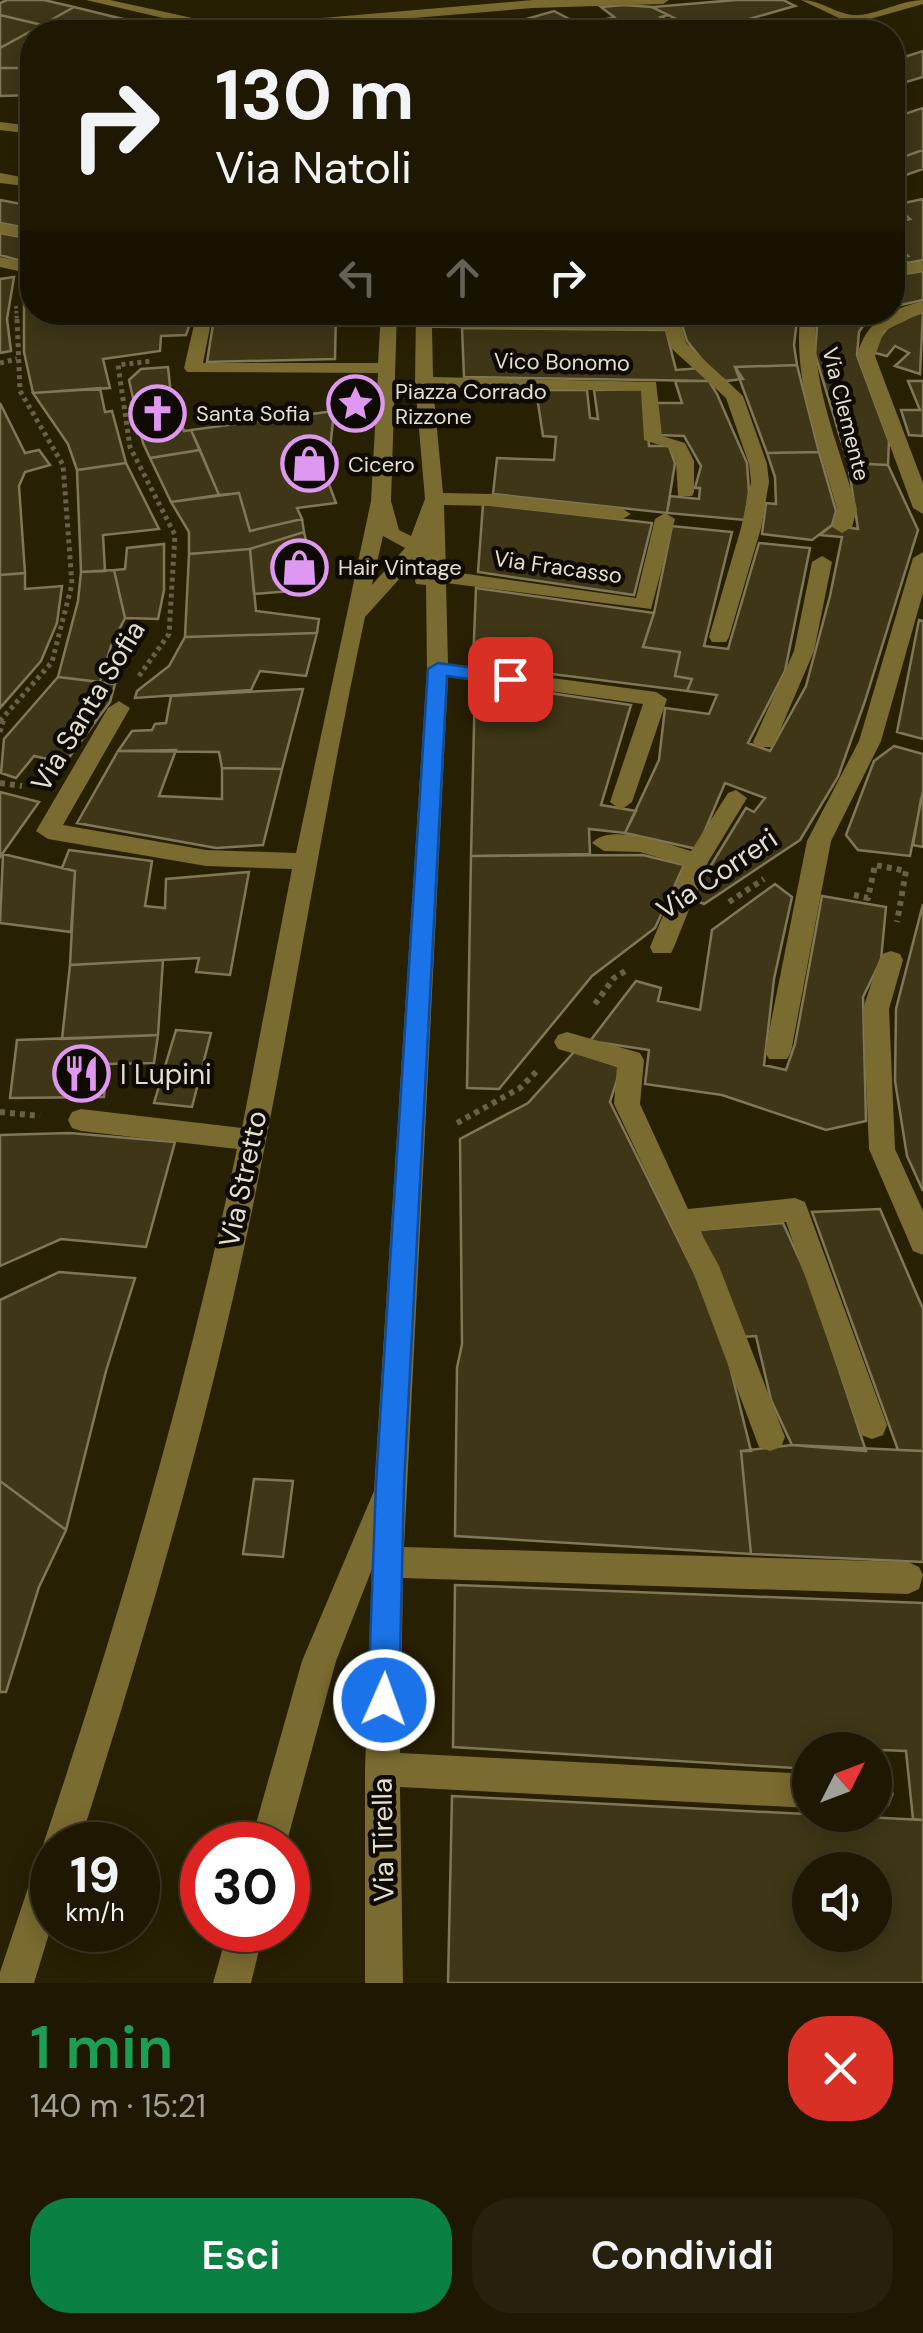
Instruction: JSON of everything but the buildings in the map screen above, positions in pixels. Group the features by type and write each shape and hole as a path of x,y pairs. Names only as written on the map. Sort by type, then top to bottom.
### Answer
{"street":[{"path":"92,0 156,20"},
{"path":"381,20 429,6 663,0"},
{"path":"807,0 854,20 915,2 923,12"},
{"path":"202,325 193,368 388,368"},
{"name":"Via Stretto","path":"69,1822 202,1368 253,1140 303,860 381,501 389,325"},
{"name":"Via Tirella","path":"384,1983 382,1769 390,1484 438,669 424,325"},
{"path":"672,325 678,346 734,396 758,464 760,482 750,528 719,638"},
{"name":"Via Clemente","path":"807,325 804,346 847,509 842,527"},
{"path":"877,325 869,335 866,356 923,508"},
{"name":"Vico Bonomo","path":"424,382 650,386 653,440 676,443 686,461 684,492"},
{"path":"353,618 417,547 434,499 493,500 621,514"},
{"path":"381,501 390,533 417,547"},
{"name":"Via Fracasso","path":"437,576 644,605 665,519"},
{"path":"417,547 438,669 656,698 621,802"},
{"name":"Via Correri","path":"819,842 870,741 916,609 923,558"},
{"path":"764,742 804,651 822,562"},
{"name":"Via Santa Sofia","path":"120,708 48,831 206,858 303,860"},
{"path":"662,948 697,861 736,798"},
{"path":"778,1052 819,842"},
{"path":"604,844 640,844 697,861"},
{"path":"891,960 876,1010 882,1149 923,1243"},
{"path":"567,1042 631,1060 626,1104 705,1266 770,1438"},
{"path":"81,1120 253,1140"},
{"path":"680,1220 795,1210 872,1425"},
{"path":"274,1822 319,1660 390,1484"},
{"path":"388,1562 908,1578"},
{"path":"382,1769 792,1790"},
{"path":"15,1983 30,1937"},
{"path":"232,1983 240,1952"}],"path":[{"path":"0,732 2,719 52,662 72,584 63,466 20,390 16,303"},
{"name":"Via Santa Sofia","path":"120,708 170,634 175,535 130,447 118,365 193,357"},
{"path":"0,363 18,360"},
{"path":"819,842 848,847 838,892 868,898 875,865 906,871 891,960"},
{"name":"Via Correri","path":"411,1122 460,1123 520,1088 567,1042 614,978 819,842"}],"place":[{"name":"Piazza Corrado Rizzone","path":"356,404"},
{"name":"Santa Sofia","path":"157,413"},
{"name":"Cicero","path":"309,464"},
{"name":"Hair Vintage","path":"299,567"},
{"name":"I Lupini","path":"81,1074"}],"route":[{"path":"384,1700 390,1484 438,669 510,679"}]}
